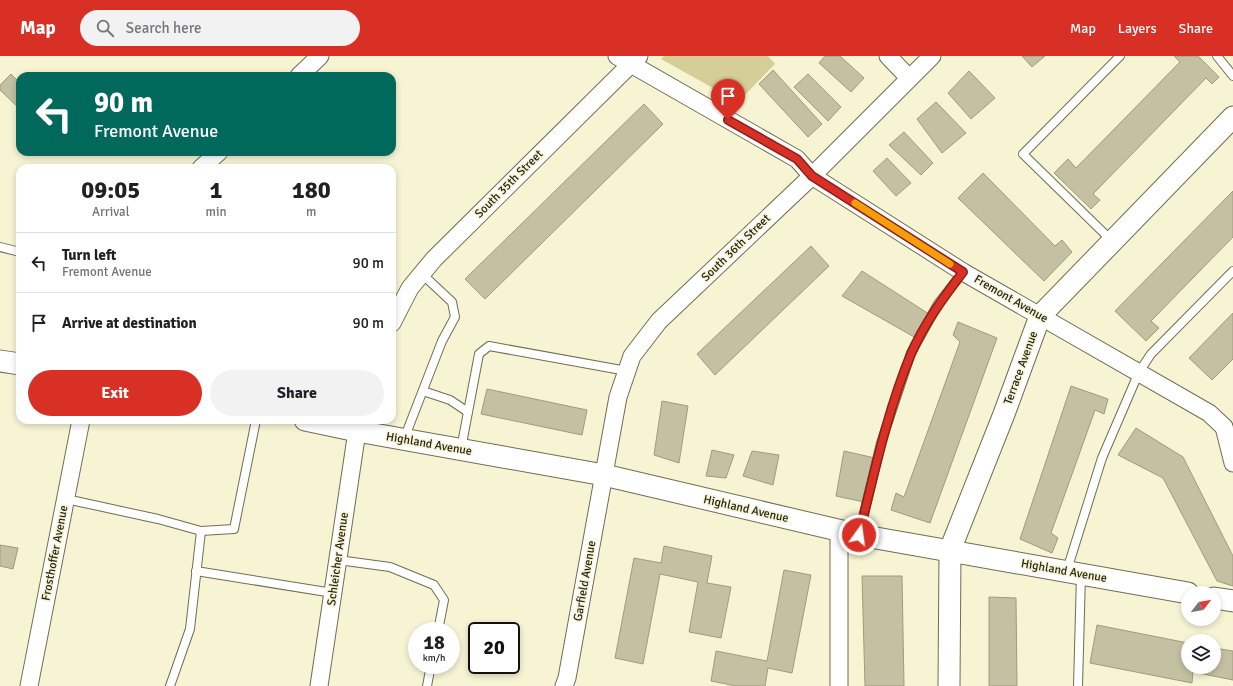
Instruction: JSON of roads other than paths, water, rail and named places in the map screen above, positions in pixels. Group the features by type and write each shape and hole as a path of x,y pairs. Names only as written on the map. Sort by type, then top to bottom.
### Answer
{"street":[{"path":"303,72 320,56"},
{"path":"888,56 910,78"},
{"name":"South 36th Street","path":"604,475 618,397 632,356 659,321 812,176 932,56"},
{"name":"Fremont Avenue","path":"629,59 797,159 812,176 963,272 1228,422"},
{"name":"South 35th Street","path":"396,315 410,288 434,259 629,59"},
{"name":"Terrace Avenue","path":"949,686 950,550 1004,414 1040,316 1233,118"},
{"path":"206,164 214,156"},
{"path":"0,361 16,363"},
{"path":"1228,422 1233,463"},
{"name":"Frosthoffer Avenue","path":"30,686 80,424"},
{"name":"Highland Avenue","path":"341,424 359,426 404,440 604,475 849,533 1181,592"},
{"name":"Schleicher Avenue","path":"319,686 359,426"},
{"name":"Garfield Avenue","path":"564,686 567,678 604,475"},
{"path":"839,686 849,533"},
{"path":"1221,599 1233,601"}],"lane":[{"path":"1113,242 1023,154 1120,56"},
{"path":"1217,56 1233,76"},
{"path":"0,247 16,251"},
{"path":"849,533 911,354 938,304 963,272"},
{"path":"1078,686 1074,573 1102,458 1139,372 1151,354 1233,272"},
{"path":"404,440 442,341 455,317 452,302 422,274"},
{"path":"461,450 479,354 490,346 627,371"},
{"path":"423,392 450,400 468,412"},
{"path":"66,499 158,519 201,531 234,529 255,424"},
{"path":"170,686 190,629 201,531"},
{"path":"338,560 390,567 434,585 444,600 440,622"},
{"path":"196,571 333,593"},
{"path":"427,686 429,674"}]}
